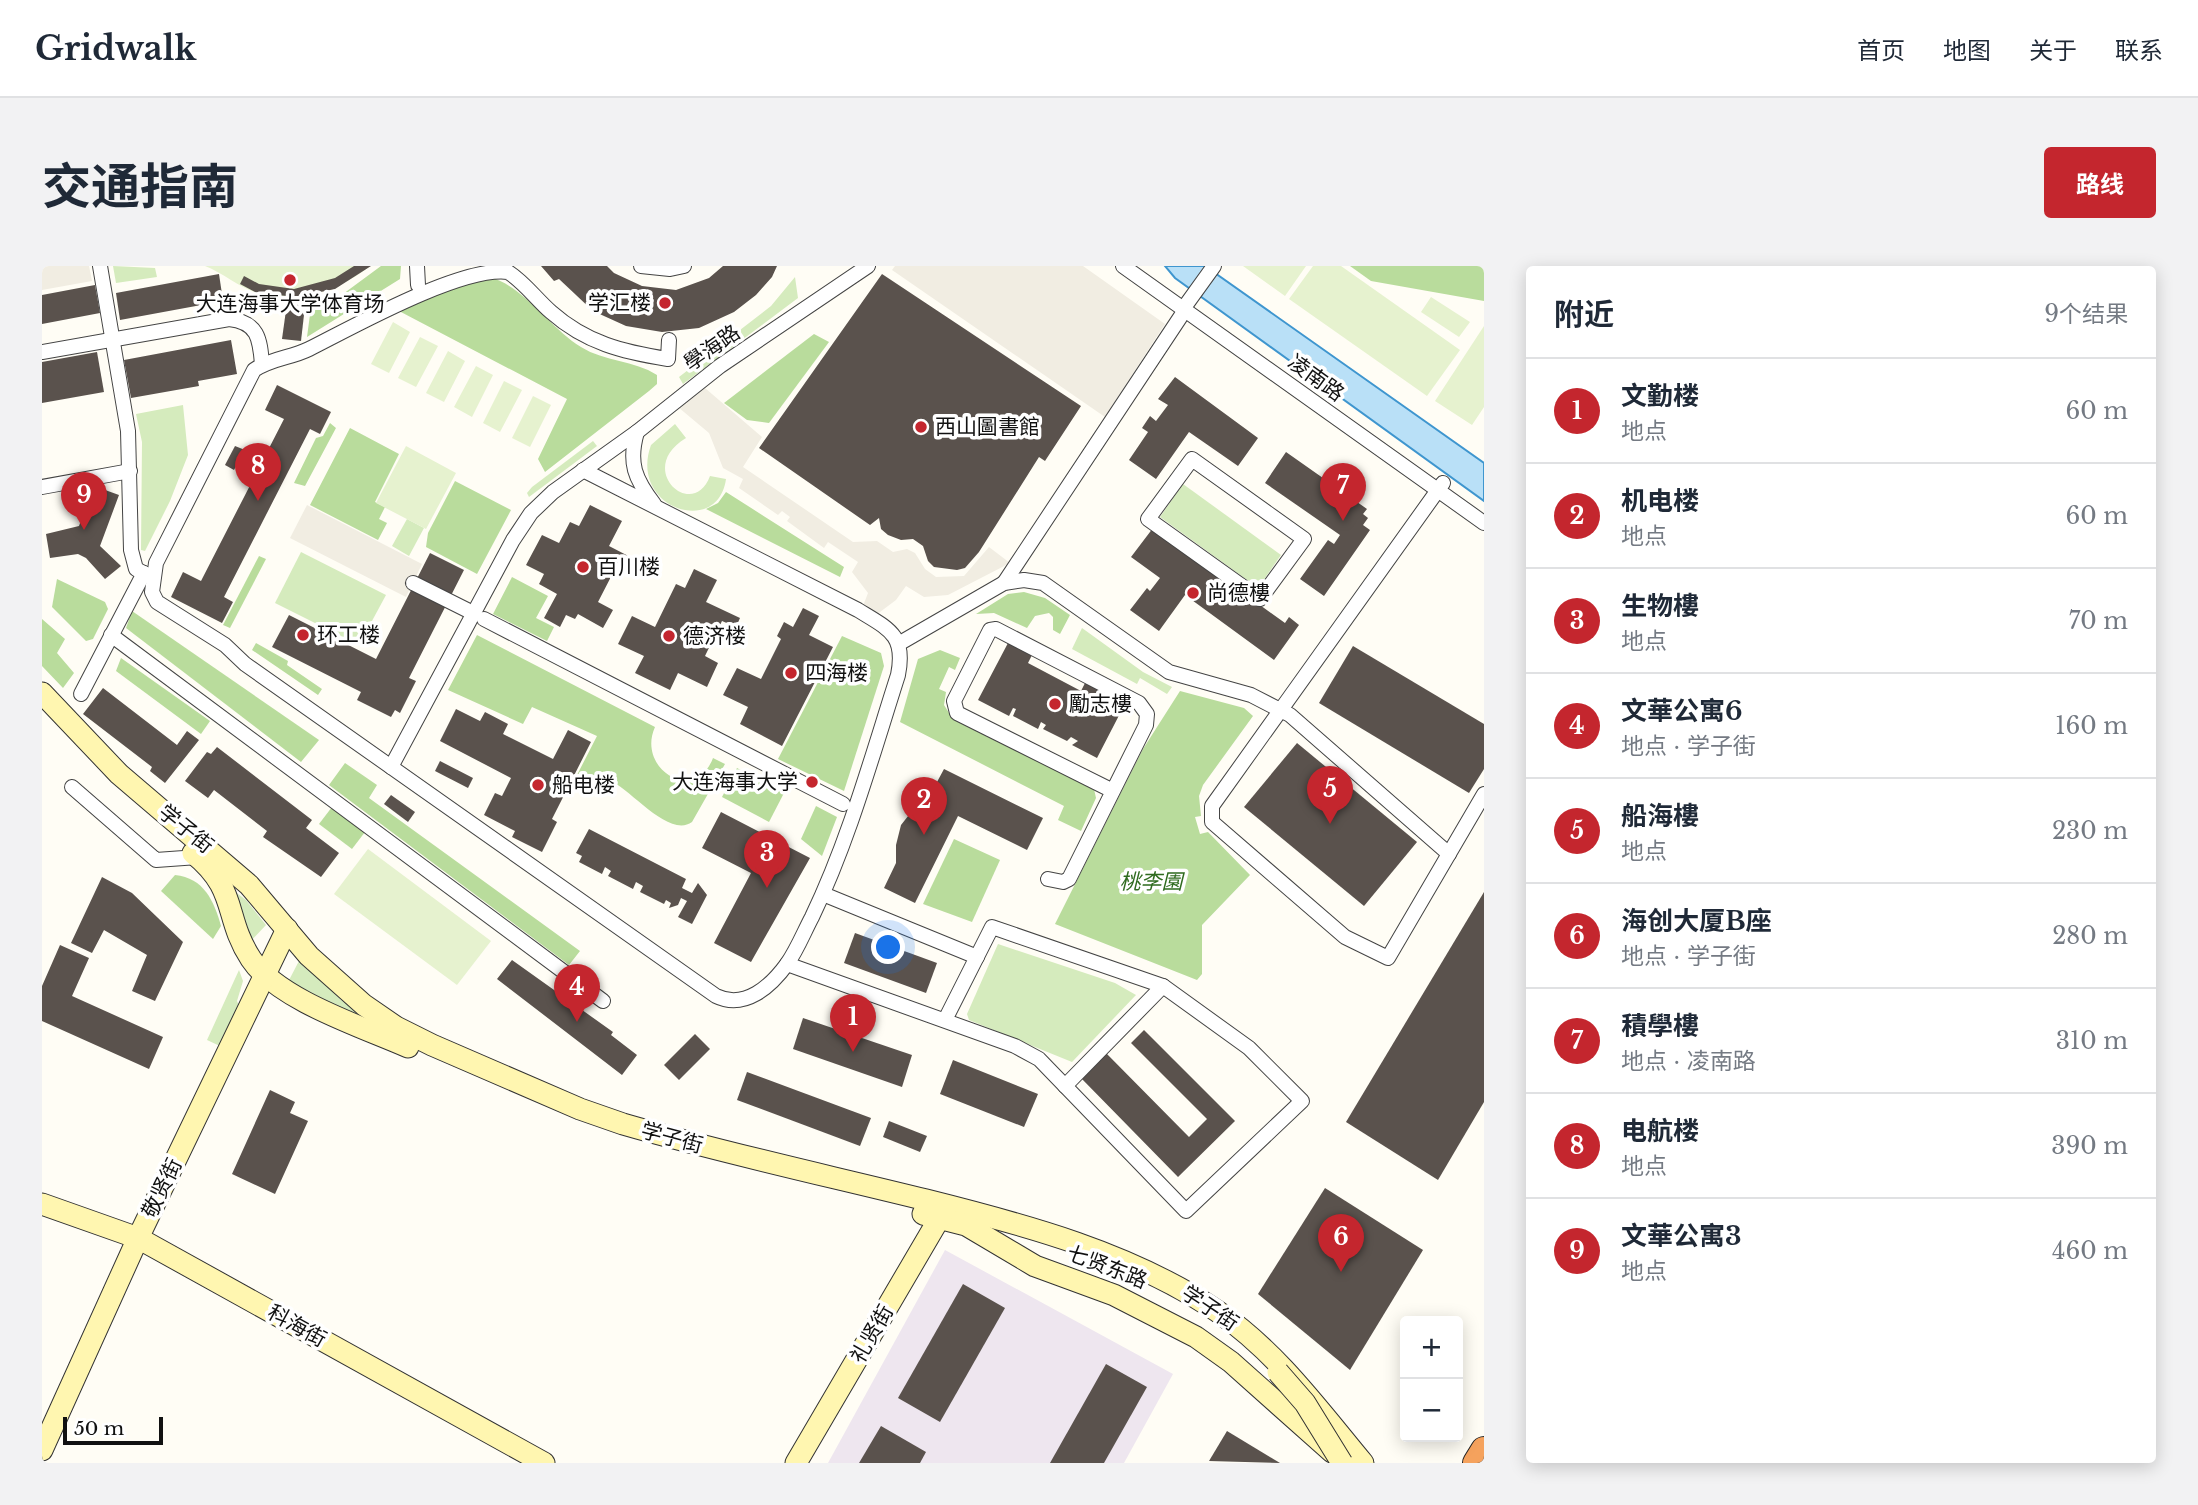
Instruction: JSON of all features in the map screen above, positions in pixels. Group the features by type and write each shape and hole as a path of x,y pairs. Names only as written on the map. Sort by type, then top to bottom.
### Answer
{"main road":[{"name":"学子街","path":"42,693 120,774 231,867 328,972 364,1005 396,1027 580,1110 666,1137 944,1212"},
{"name":"学子街","path":"42,715 110,784 198,857 221,881 237,932 264,976 291,995 581,1125 672,1152 1048,1233 1126,1263 1175,1285 1217,1311 1284,1367 1363,1463"},
{"name":"敬贤街","path":"42,1450 138,1238 287,929"},
{"name":"科海街","path":"42,1204 138,1238 544,1463"},
{"name":"礼贤街","path":"796,1463 944,1212"},
{"name":"学子街","path":"969,1218 1035,1266 1114,1296 1196,1337 1231,1363 1343,1463"},
{"name":"七贤东路","path":"969,1218 1166,1305 1239,1351 1305,1403 1343,1463"},
{"name":"七贤东路","path":"1273,1376 1327,1463"}],"street":[{"path":"100,266 128,431 131,550 136,569 148,576 157,602 167,611 225,645 245,664 722,999 737,1002 759,993 788,964 823,894 895,683 902,656 900,643 890,629 858,610 583,470"},
{"path":"417,266 418,285"},
{"path":"641,266 670,269 684,266"},
{"name":"學海路","path":"391,767 513,540 531,513 720,366 868,266"},
{"name":"凌南路","path":"1124,266 1440,487 1484,523"},
{"path":"1004,583 1214,266"},
{"path":"81,694 111,635 156,563 254,370 262,365 305,351 418,285 452,273 500,267 578,334 603,346 668,359 668,340"},
{"path":"42,352 229,319 240,320 258,333 262,365"},
{"path":"637,432 631,452 634,473 657,508"},
{"path":"1192,458 1304,539 1260,599 1148,519 1192,458"},
{"path":"42,487 130,471"},
{"path":"1440,487 1212,806 1212,822 1345,937 1388,958 1484,794"},
{"path":"900,643 1004,583 1024,580 1043,583 1169,672 1251,695 1290,715 1449,854"},
{"path":"413,583 467,610"},
{"path":"484,619 843,804"},
{"path":"1048,879 1063,882 1069,879 1113,791 1146,725 1144,708 996,629 990,630 954,701 957,713 1113,791"},
{"path":"111,635 603,1001"},
{"path":"72,787 156,860 198,857"},
{"path":"823,894 977,957"},
{"path":"788,964 1015,1046 1039,1059 1186,1211 1302,1101 1249,1048 1163,986 992,928 945,1020"},
{"path":"1065,1086 1163,986"}],"shaded area":[{"path":"42,266 89,266 92,281 42,290"},
{"path":"895,266 1083,266 1165,324 1105,417 892,270"},
{"path":"705,388 762,437 743,467 853,542 877,541 893,552 907,549 915,553 925,569 936,577 964,576 989,547 1010,563 948,595 924,597 906,586 896,600 876,615 863,606 868,593 852,572 858,562 828,542 824,548 787,521 790,517 782,511 778,515 739,488 743,479 723,468 709,433 678,407"},
{"path":"307,505 422,564 406,597 290,538"},
{"path":"945,1250 1173,1374 1124,1463 828,1463"}],"green space":[{"path":"113,266 155,268 157,277 116,283"},
{"name":"大连海事大学体育场","path":"205,266 370,266 331,288 288,297 251,291"},
{"path":"381,266 401,266 400,279 307,337 311,307 343,294"},
{"path":"1243,266 1306,266 1285,296"},
{"path":"1313,266 1341,266 1460,350 1427,396 1289,299"},
{"path":"1350,266 1484,266 1484,301 1371,281"},
{"path":"489,277 525,298 581,347 600,356 639,366 657,375 657,384 649,391 545,472 538,459 567,399 399,311 422,297"},
{"path":"795,277 798,298 683,384 679,377 771,306"},
{"path":"1431,297 1470,322 1459,337 1421,312"},
{"path":"393,322 410,332 389,373 371,364"},
{"path":"1484,326 1484,407 1472,425 1435,401"},
{"path":"814,334 829,342 769,423 747,420 724,403"},
{"path":"420,337 438,346 416,387 398,378"},
{"path":"448,351 465,361 444,402 426,393"},
{"path":"476,366 493,375 472,417 454,407"},
{"path":"504,381 522,390 500,432 483,423"},
{"path":"533,396 551,405 530,447 512,438"},
{"path":"183,405 188,455 170,501 145,551 141,550 142,442 136,414"},
{"path":"330,423 336,428 305,486 294,483 316,438 323,436"},
{"path":"675,424 686,438 671,450 665,463 666,476 672,486 681,492 692,494 702,489 710,476 726,479 720,497 708,507 693,511 677,508 663,499 652,485 647,467 651,445"},
{"path":"350,428 399,454 375,502 385,507 379,519 387,523 378,540 310,505"},
{"path":"593,441 597,446 529,497 527,493 532,487"},
{"path":"406,446 456,473 426,529 376,503"},
{"path":"455,481 511,510 477,574 426,547 428,533"},
{"path":"1183,484 1281,555 1258,588 1160,517"},
{"path":"726,492 844,567 840,577 706,509 718,503"},
{"path":"407,519 424,528 409,556 392,546"},
{"path":"301,552 386,595 359,645 275,603"},
{"path":"259,556 266,559 230,628 223,625"},
{"path":"512,577 548,596 536,618 554,627 547,641 493,614"},
{"path":"57,579 105,602 108,609 93,639 86,641 52,607"},
{"path":"1024,592 1045,598 1070,615 1060,634 1053,630 1053,617 1049,613 1035,616 1027,628 994,613 976,614 1008,594"},
{"path":"132,611 319,740 301,762 126,628"},
{"path":"42,619 65,639 57,653 74,673 63,688 42,666"},
{"path":"1082,628 1143,672 1172,687 1167,694 1140,678 1137,684 1072,649"},
{"path":"477,635 655,727 651,742 654,756 660,768 670,776 682,780 694,779 705,772 713,758 725,764 692,822 672,824 609,780 577,775 597,736 532,707 523,724 448,690"},
{"path":"842,636 881,653 884,666 844,791 778,759"},
{"path":"256,643 288,661 287,665 322,689 318,695 252,650"},
{"path":"940,650 960,658 955,670 949,667 939,689 946,692 944,705 953,719 1094,789 1096,798 1081,831 1058,820 1064,806 900,722 918,659"},
{"path":"121,658 210,721 201,734 116,671"},
{"name":"桃李園","path":"1180,691 1244,708 1253,716 1203,785 1199,796 1201,816 1195,817 1200,834 1208,832 1250,875 1202,925 1202,974 1197,980 1055,924 1143,749"},
{"path":"345,763 377,785 369,798 580,951 569,965 329,785"},
{"path":"737,768 784,793 769,822 722,797"},
{"path":"816,806 837,817 822,856 801,839"},
{"path":"332,807 365,832 352,849 319,824"},
{"path":"954,839 1000,860 972,922 923,904"},
{"path":"368,849 491,941 457,985 334,894"},
{"path":"175,875 193,881 211,900 221,926 213,939 161,891"},
{"path":"229,887 246,900 266,925 248,944"},
{"path":"998,944 1115,983 1136,995 1072,1062 969,1020 967,1014"},
{"path":"300,959 341,1000 394,1034 287,984"},
{"path":"239,970 243,981 237,1001 240,1008 222,1047 207,1040"}],"water":[{"path":"1165,266 1205,266 1484,463 1484,501 1175,278"}],"building":[{"path":"354,266 371,266 335,289 297,297 257,293 240,284 244,276 259,284 294,289 335,278"},
{"name":"学汇楼","path":"541,266 607,266 614,273 642,286 676,290 709,278 723,266 777,266 772,277 756,295 734,312 699,328 662,332 626,326 593,311 559,279 554,281"},
{"path":"219,274 223,301 120,320 116,293"},
{"name":"西山圖書館","path":"882,274 1081,406 1045,461 1039,457 979,552 965,568 957,570 934,567 928,561 923,546 913,539 901,540 888,535 881,529 879,518 870,525 759,448"},
{"path":"95,285 100,313 42,324 42,295"},
{"path":"244,294 271,303 268,312 241,303"},
{"path":"287,303 305,306 301,341 282,339"},
{"path":"231,340 237,374 198,381 199,386 131,398 124,360"},
{"path":"97,352 104,392 42,403 42,362"},
{"path":"1175,377 1258,438 1238,466 1189,432 1156,479 1129,460 1148,432 1142,428 1150,416 1156,421 1168,405 1158,399"},
{"path":"277,385 331,412 320,434 310,429 224,597 233,602 222,623 171,597 183,572 201,581 284,419 265,410"},
{"path":"235,446 245,450 234,470 225,465"},
{"path":"1286,452 1367,509 1363,514 1368,518 1363,525 1370,530 1324,596 1300,579 1328,540 1334,544 1340,535 1265,483"},
{"path":"94,486 119,495 100,546 121,566 105,579 86,558 78,554 50,558 46,534 79,526"},
{"name":"百川楼","path":"590,505 622,521 609,546 638,561 630,577 615,569 598,602 613,610 603,628 578,614 575,619 566,615 560,627 544,618 557,594 539,584 544,574 526,565 542,535 559,543 570,522 579,526"},
{"name":"尚德樓","path":"1153,528 1285,623 1289,617 1299,625 1274,660 1185,595 1159,631 1130,610 1147,588 1150,591 1160,578 1131,557"},
{"name":"环工楼","path":"430,553 464,570 409,678 416,681 400,713 395,710 391,717 357,700 361,692 272,647 289,615 376,659"},
{"name":"德济楼","path":"694,569 717,580 706,602 740,618 736,627 722,621 705,656 718,663 707,687 678,673 670,690 635,673 644,656 618,644 632,616 655,627 676,584 685,588"},
{"name":"四海楼","path":"803,608 819,616 809,635 833,647 782,746 740,724 748,707 723,695 737,668 761,679 781,639 777,636 784,622 793,627"},
{"name":"勵志樓","path":"1008,643 1032,655 1028,663 1081,691 1086,681 1128,698 1097,758 1072,745 1078,741 1071,737 1067,741 1043,729 1046,725 1041,722 1038,729 1013,716 1016,709 1013,708 1009,716 978,700"},
{"path":"1353,646 1484,724 1484,769 1469,793 1319,703"},
{"path":"103,688 177,745 187,731 199,740 165,783 150,771 152,767 83,714"},
{"name":"船电楼","path":"456,709 480,721 485,712 508,724 503,734 553,759 568,730 591,742 552,819 557,822 542,852 512,837 515,831 484,815 495,793 502,796 511,778 440,741"},
{"path":"1297,743 1417,842 1364,906 1244,807"},
{"path":"217,747 312,820 306,828 339,853 321,877 263,837 267,831 214,790 208,798 185,781 207,752 211,754"},
{"path":"440,761 473,778 468,788 435,771"},
{"path":"944,769 1043,818 1027,850 958,816 915,903 884,888 896,863 896,845 901,825 916,806 930,795"},
{"path":"391,795 415,812 408,822 384,804"},
{"path":"721,812 810,858 751,962 714,943 751,873 702,848"},
{"path":"589,829 686,879 682,888 692,893 698,883 707,895 692,924 678,917 687,901 681,898 678,905 669,908 671,903 666,900 664,904 640,892 643,886 636,882 633,889 608,876 611,871 605,867 602,874 579,862 582,856 576,853"},
{"path":"102,877 132,893 183,942 155,1001 132,991 147,955 104,930 92,953 71,943"},
{"path":"1484,892 1484,1102 1438,1180 1346,1122"},
{"path":"855,933 937,963 926,993 844,963"},
{"path":"60,945 89,958 72,996 163,1037 149,1069 42,1021 42,986"},
{"path":"512,960 613,1032 611,1035 637,1055 622,1075 497,979"},
{"path":"803,1018 912,1055 902,1087 793,1049"},
{"path":"1144,1030 1235,1121 1178,1177 1081,1078 1106,1053 1189,1137 1207,1119 1131,1043"},
{"path":"695,1034 710,1049 679,1080 664,1065"},
{"path":"953,1060 1038,1094 1024,1127 940,1094"},
{"path":"747,1072 871,1118 860,1146 737,1100"},
{"path":"270,1090 295,1102 290,1113 308,1121 275,1194 232,1174"},
{"path":"889,1121 927,1136 920,1152 883,1137"},
{"path":"1325,1188 1423,1250 1350,1370 1258,1294"},
{"path":"963,1284 1005,1308 940,1422 898,1398"},
{"path":"1106,1364 1147,1387 1104,1463 1050,1463"},
{"path":"881,1426 926,1452 920,1463 859,1463"},
{"path":"1227,1431 1280,1463 1209,1461"}],"place":[{"name":"大连海事大学体育场","path":"290,280"},
{"name":"学汇楼","path":"665,303"},
{"name":"西山圖書館","path":"921,427"},
{"name":"电航楼","path":"258,501"},
{"name":"積學樓","path":"1343,521"},
{"name":"文華公寓3","path":"84,530"},
{"name":"百川楼","path":"583,567"},
{"name":"尚德樓","path":"1193,593"},
{"name":"环工楼","path":"303,635"},
{"name":"德济楼","path":"669,636"},
{"name":"四海楼","path":"791,673"},
{"name":"勵志樓","path":"1055,704"},
{"name":"大连海事大学","path":"812,782"},
{"name":"船电楼","path":"538,785"},
{"name":"船海樓","path":"1330,824"},
{"name":"机电楼","path":"924,835"},
{"name":"生物樓","path":"767,888"},
{"name":"文華公寓6","path":"577,1022"},
{"name":"文勤楼","path":"853,1052"},
{"name":"海创大厦B座","path":"1341,1272"}]}
